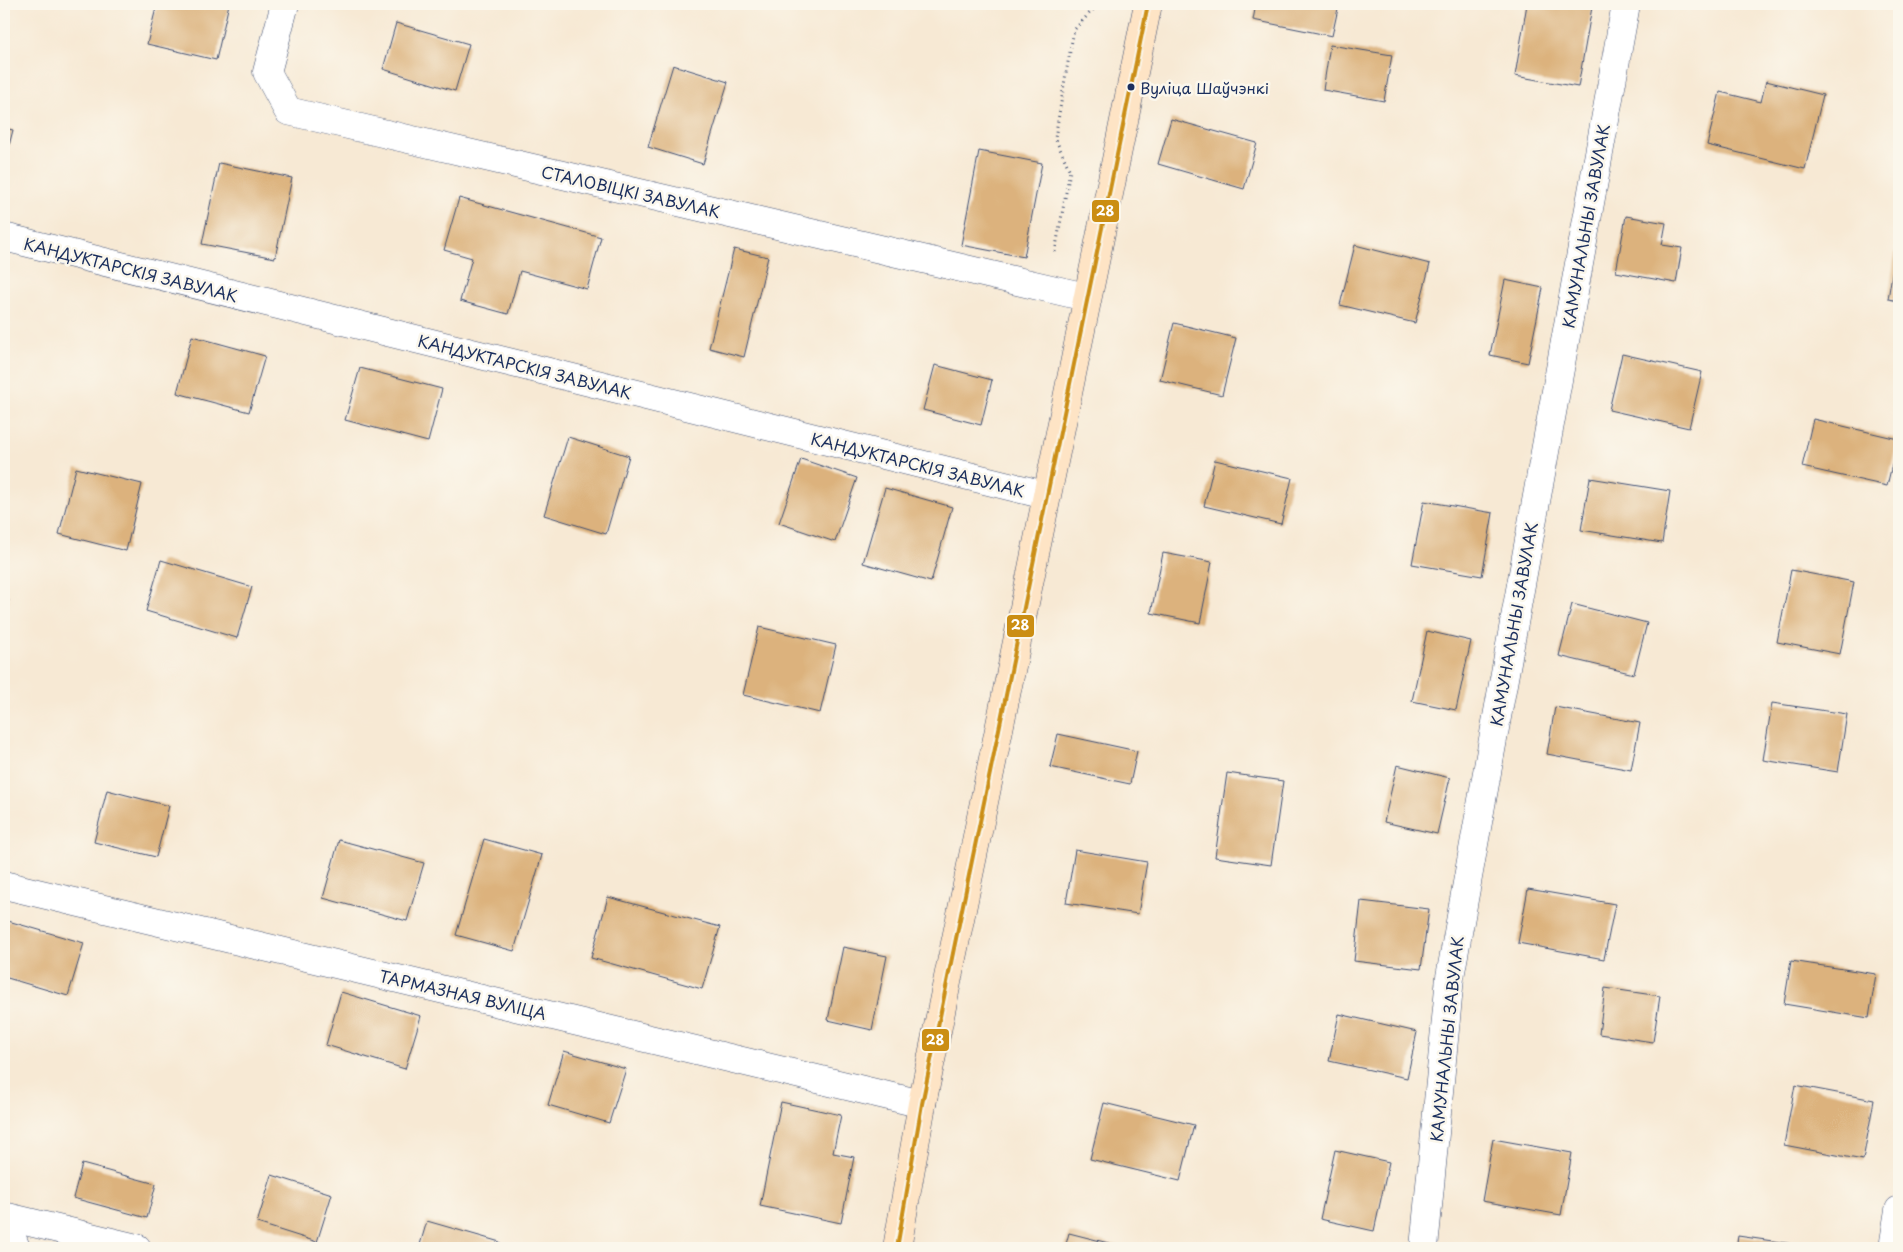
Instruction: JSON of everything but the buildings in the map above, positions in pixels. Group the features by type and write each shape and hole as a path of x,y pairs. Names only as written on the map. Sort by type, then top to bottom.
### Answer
{"main road":[{"path":"897,1248 922,1104 1045,495 1148,4"}],"street":[{"name":"СТАЛОВІЦКІ ЗАВУЛАК","path":"285,4 267,72 288,111 1086,297"},
{"name":"КАМУНАЛЬНЫ ЗАВУЛАК","path":"1424,1248 1450,977 1626,4"},
{"name":"КАНДУКТАРСКІЯ ЗАВУЛАК","path":"4,237 1045,495"},
{"name":"ТАРМАЗНАЯ ВУЛІЦА","path":"4,885 922,1104"},
{"path":"1893,1248 1899,1210"},
{"path":"4,1217 16,1248"},
{"path":"4,1217 137,1248"}],"transit line":[{"name":"28","path":"897,1248 922,1104 1148,4"}],"place":[{"name":"Вуліца Шаўчэнкі","path":"1131,87"}]}
